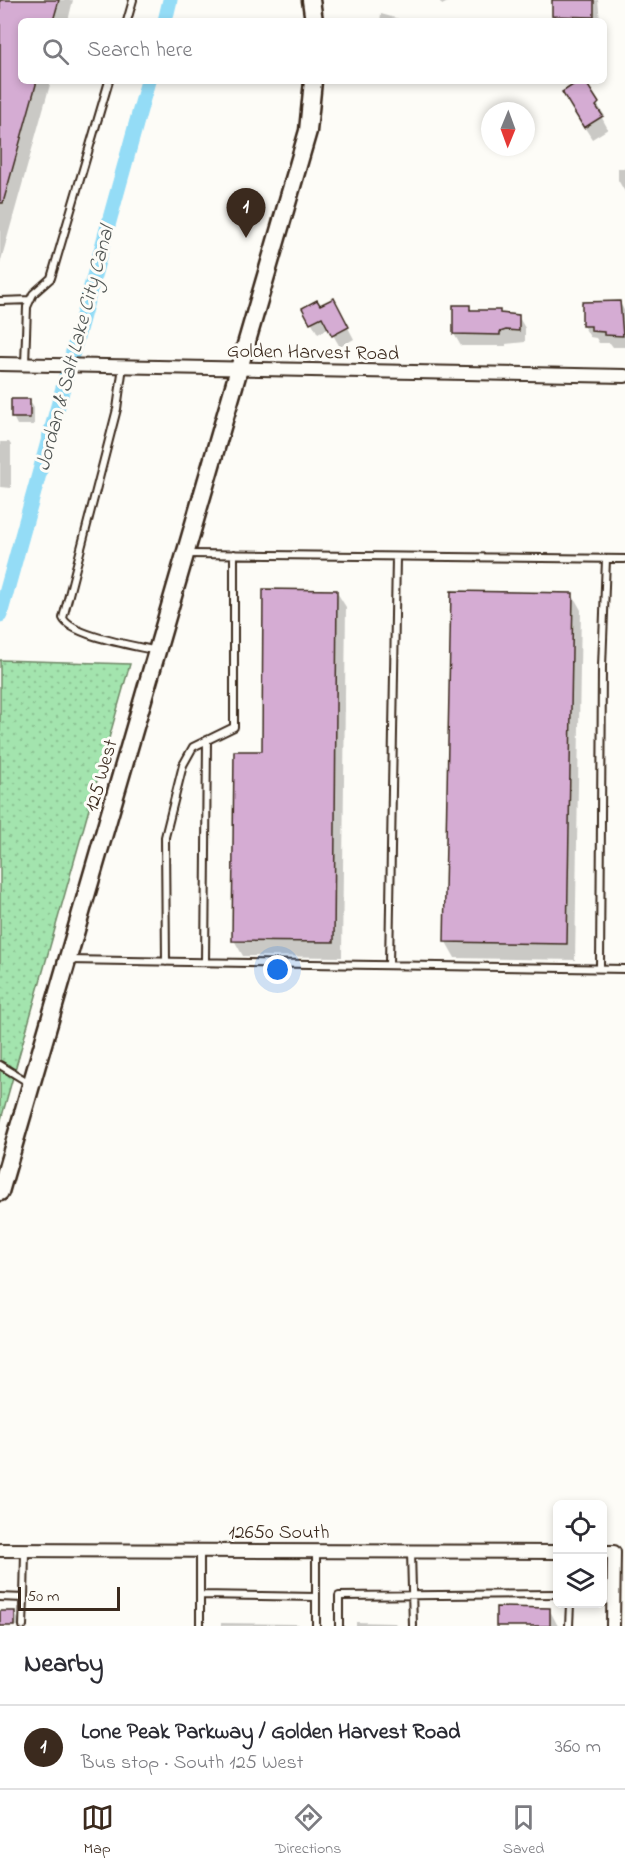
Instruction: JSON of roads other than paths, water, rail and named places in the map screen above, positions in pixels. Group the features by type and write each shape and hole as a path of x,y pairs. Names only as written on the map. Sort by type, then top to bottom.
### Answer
{"main road":[{"path":"311,0 314,18"},
{"name":"125 West","path":"0,1192 308,131 313,84"}],"street":[{"name":"Golden Harvest Road","path":"0,364 625,376"},
{"name":"12650 South","path":"0,1550 553,1552"},
{"path":"608,1552 613,1626"}],"lane":[{"path":"128,18 133,0"},
{"path":"25,364 27,307 33,294 51,278 108,84"},
{"path":"0,301 30,300"},
{"path":"123,366 117,409 63,618 65,624 77,631 158,651"},
{"path":"186,554 625,560"},
{"path":"166,962 165,837 183,765 193,747 234,727 234,554"},
{"path":"389,965 396,556"},
{"path":"600,968 602,667 606,559"},
{"path":"205,962 207,740"},
{"path":"68,960 625,969"},
{"path":"0,1065 31,1085"},
{"path":"200,1550 200,1626"},
{"path":"24,1626 25,1551"},
{"path":"316,1551 316,1626"},
{"path":"411,1551 413,1626"},
{"path":"339,1626 339,1596 553,1594"},
{"path":"200,1595 316,1597"},
{"path":"0,1597 24,1598"},
{"path":"569,1626 570,1608"}],"waterway":[{"name":"Jordan & Salt Lake City Canal","path":"166,18 170,0"},
{"name":"Jordan & Salt Lake City Canal","path":"0,615 147,84"}],"place":[{"name":"Lone Peak Parkway / Golden Harvest Road","path":"246,238"}]}
